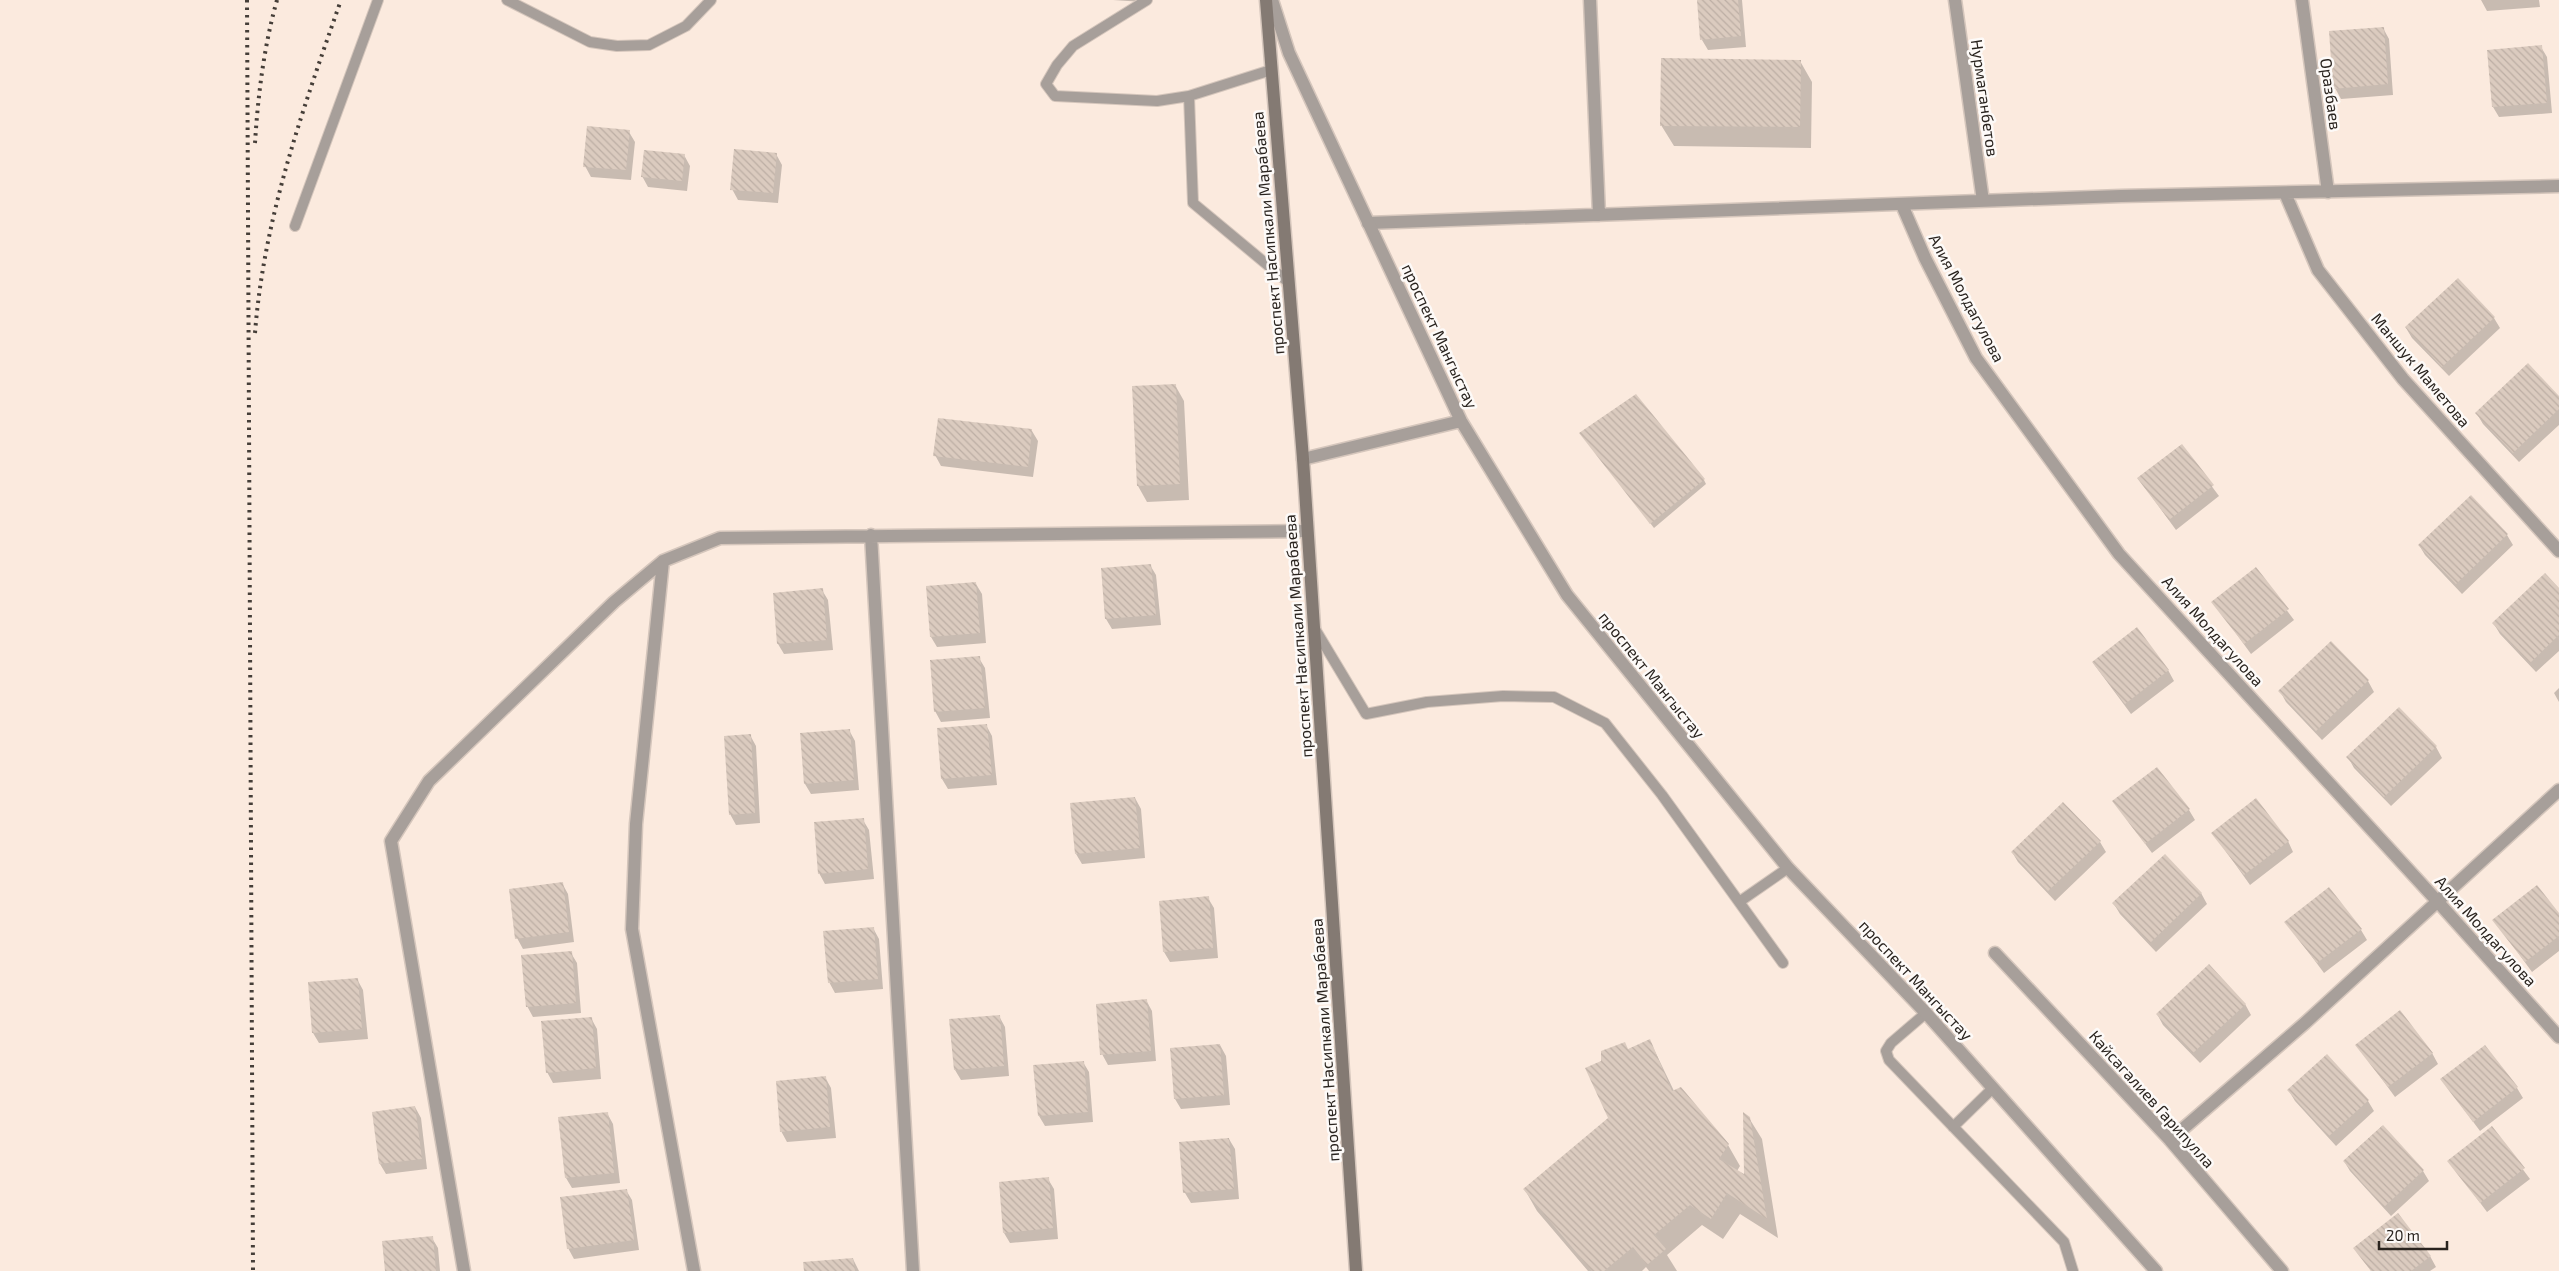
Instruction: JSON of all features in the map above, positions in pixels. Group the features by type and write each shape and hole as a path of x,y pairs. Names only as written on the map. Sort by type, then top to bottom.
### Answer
{"main road":[{"name":"проспект Насипкали Марабаева","path":"1266,0 1303,459 1306,531 1356,1271"}],"street":[{"name":"проспект Мангыстау","path":"1272,0 1289,53 1461,421 1567,595 1788,868 1926,1013 2156,1271"},
{"path":"1590,0 1599,215"},
{"name":"Нурмаганбетов","path":"1955,0 1983,201"},
{"name":"Оразбаев","path":"2302,0 2328,192"},
{"path":"1368,223 1983,201 2559,186"},
{"name":"Маншук Маметова","path":"2284,193 2318,270 2403,379 2559,551"},
{"name":"Алия Молдагулова","path":"1902,204 1925,258 1976,358 2119,554 2438,902 2559,1038"},
{"path":"1303,459 1461,421"},
{"path":"464,1271 391,841 430,780 614,602 663,561 720,538 1306,531"},
{"path":"871,535 913,1271"},
{"path":"663,561 636,824 632,929 694,1271"},
{"path":"2170,1140 2298,1029 2559,790"},
{"name":"Кайсагалиев Гарипулла","path":"1995,953 2170,1140 2282,1271"}],"lane":[{"path":"295,226 378,0"},
{"path":"507,0 590,42 617,46 649,45 686,26 711,0"},
{"path":"1147,0 1073,46 1046,84 1055,96 1157,101 1189,96 1271,70"},
{"path":"1189,96 1193,203 1288,282"},
{"path":"1313,626 1366,714 1427,702 1502,696 1554,697 1604,723 1662,795 1783,963"},
{"path":"1739,902 1788,868"},
{"path":"1926,1013 1891,1043 1886,1051 1889,1060 2064,1242 2073,1271"},
{"path":"1953,1126 1993,1088"}],"building":[{"path":"1697,0 1738,0 1741,36 1700,40"},
{"path":"2384,27 2388,84 2333,89 2329,31"},
{"path":"2542,45 2547,103 2492,107 2487,50"},
{"path":"1661,58 1801,60 1800,127 1660,126"},
{"path":"587,126 630,130 626,170 583,167"},
{"path":"734,149 777,153 773,193 730,190"},
{"path":"644,150 685,154 682,181 641,177"},
{"path":"2458,278 2495,317 2442,367 2405,327"},
{"path":"2528,363 2559,396 2559,409 2513,453 2475,413"},
{"path":"1176,384 1180,484 1137,486 1132,386"},
{"path":"1636,394 1705,479 1650,524 1579,433"},
{"path":"938,418 1032,429 1028,467 933,456"},
{"path":"2182,444 2214,485 2169,520 2137,478"},
{"path":"2471,495 2508,534 2456,584 2418,545"},
{"path":"1151,564 1156,615 1105,619 1101,568"},
{"path":"2256,567 2289,609 2244,644 2211,602"},
{"path":"2545,573 2559,588 2559,635 2530,663 2492,623"},
{"path":"976,582 980,633 930,637 926,586"},
{"path":"823,588 827,640 777,644 773,593"},
{"path":"2137,627 2169,670 2125,704 2092,662"},
{"path":"2331,641 2369,680 2316,731 2278,691"},
{"path":"980,656 985,708 934,712 930,660"},
{"path":"2399,707 2437,746 2384,797 2346,757"},
{"path":"987,724 992,775 941,779 937,728"},
{"path":"850,729 854,780 804,784 800,733"},
{"path":"751,734 755,813 729,815 724,736"},
{"path":"2157,767 2190,809 2145,844 2112,801"},
{"path":"1135,797 1140,848 1075,854 1070,803"},
{"path":"2256,798 2289,841 2244,875 2211,833"},
{"path":"2063,802 2101,841 2048,891 2011,852"},
{"path":"864,818 868,869 818,874 814,822"},
{"path":"2165,854 2202,893 2150,943 2112,903"},
{"path":"563,882 569,932 515,939 509,889"},
{"path":"2537,885 2559,913 2559,936 2525,962 2492,920"},
{"path":"2329,887 2362,929 2317,963 2284,922"},
{"path":"1209,896 1213,948 1163,952 1159,901"},
{"path":"874,927 878,979 828,983 823,931"},
{"path":"572,951 576,1003 526,1007 521,955"},
{"path":"2209,964 2246,1004 2193,1053 2156,1014"},
{"path":"358,978 362,1029 312,1033 308,982"},
{"path":"1147,999 1151,1051 1100,1055 1096,1004"},
{"path":"2400,1010 2433,1053 2388,1087 2355,1045"},
{"path":"1000,1015 1004,1066 954,1070 949,1019"},
{"path":"592,1017 596,1068 546,1073 541,1021"},
{"path":"1650,1039 1672,1091 1681,1087 1729,1144 1719,1159 1744,1174 1743,1112 1750,1117 1767,1219 1727,1193 1711,1219 1690,1205 1654,1235 1666,1249 1647,1265 1633,1247 1604,1271 1592,1271 1523,1189 1608,1118 1585,1068 1601,1061 1601,1051 1625,1042 1628,1049"},
{"path":"1220,1044 1224,1095 1174,1099 1170,1048"},
{"path":"2485,1045 2518,1087 2473,1122 2440,1079"},
{"path":"2327,1054 2369,1100 2329,1136 2287,1090"},
{"path":"1084,1061 1088,1112 1038,1116 1033,1065"},
{"path":"826,1076 830,1127 780,1132 776,1081"},
{"path":"415,1106 422,1159 379,1164 372,1112"},
{"path":"608,1112 614,1173 565,1178 558,1117"},
{"path":"2383,1125 2424,1170 2384,1207 2343,1161"},
{"path":"2492,1126 2525,1168 2480,1203 2447,1161"},
{"path":"1229,1138 1234,1189 1183,1193 1179,1142"},
{"path":"1049,1177 1053,1228 1003,1233 999,1182"},
{"path":"627,1189 634,1240 567,1249 560,1197"},
{"path":"2398,1213 2431,1256 2411,1271 2371,1271 2353,1248"},
{"path":"433,1236 436,1271 385,1271 382,1241"},
{"path":"853,1258 855,1271 804,1271 803,1262"}],"railway":[{"path":"247,0 253,1271"},
{"path":"255,143 262,71 268,35 277,0"},
{"path":"255,333 267,247 276,205 299,123 341,0"}]}
